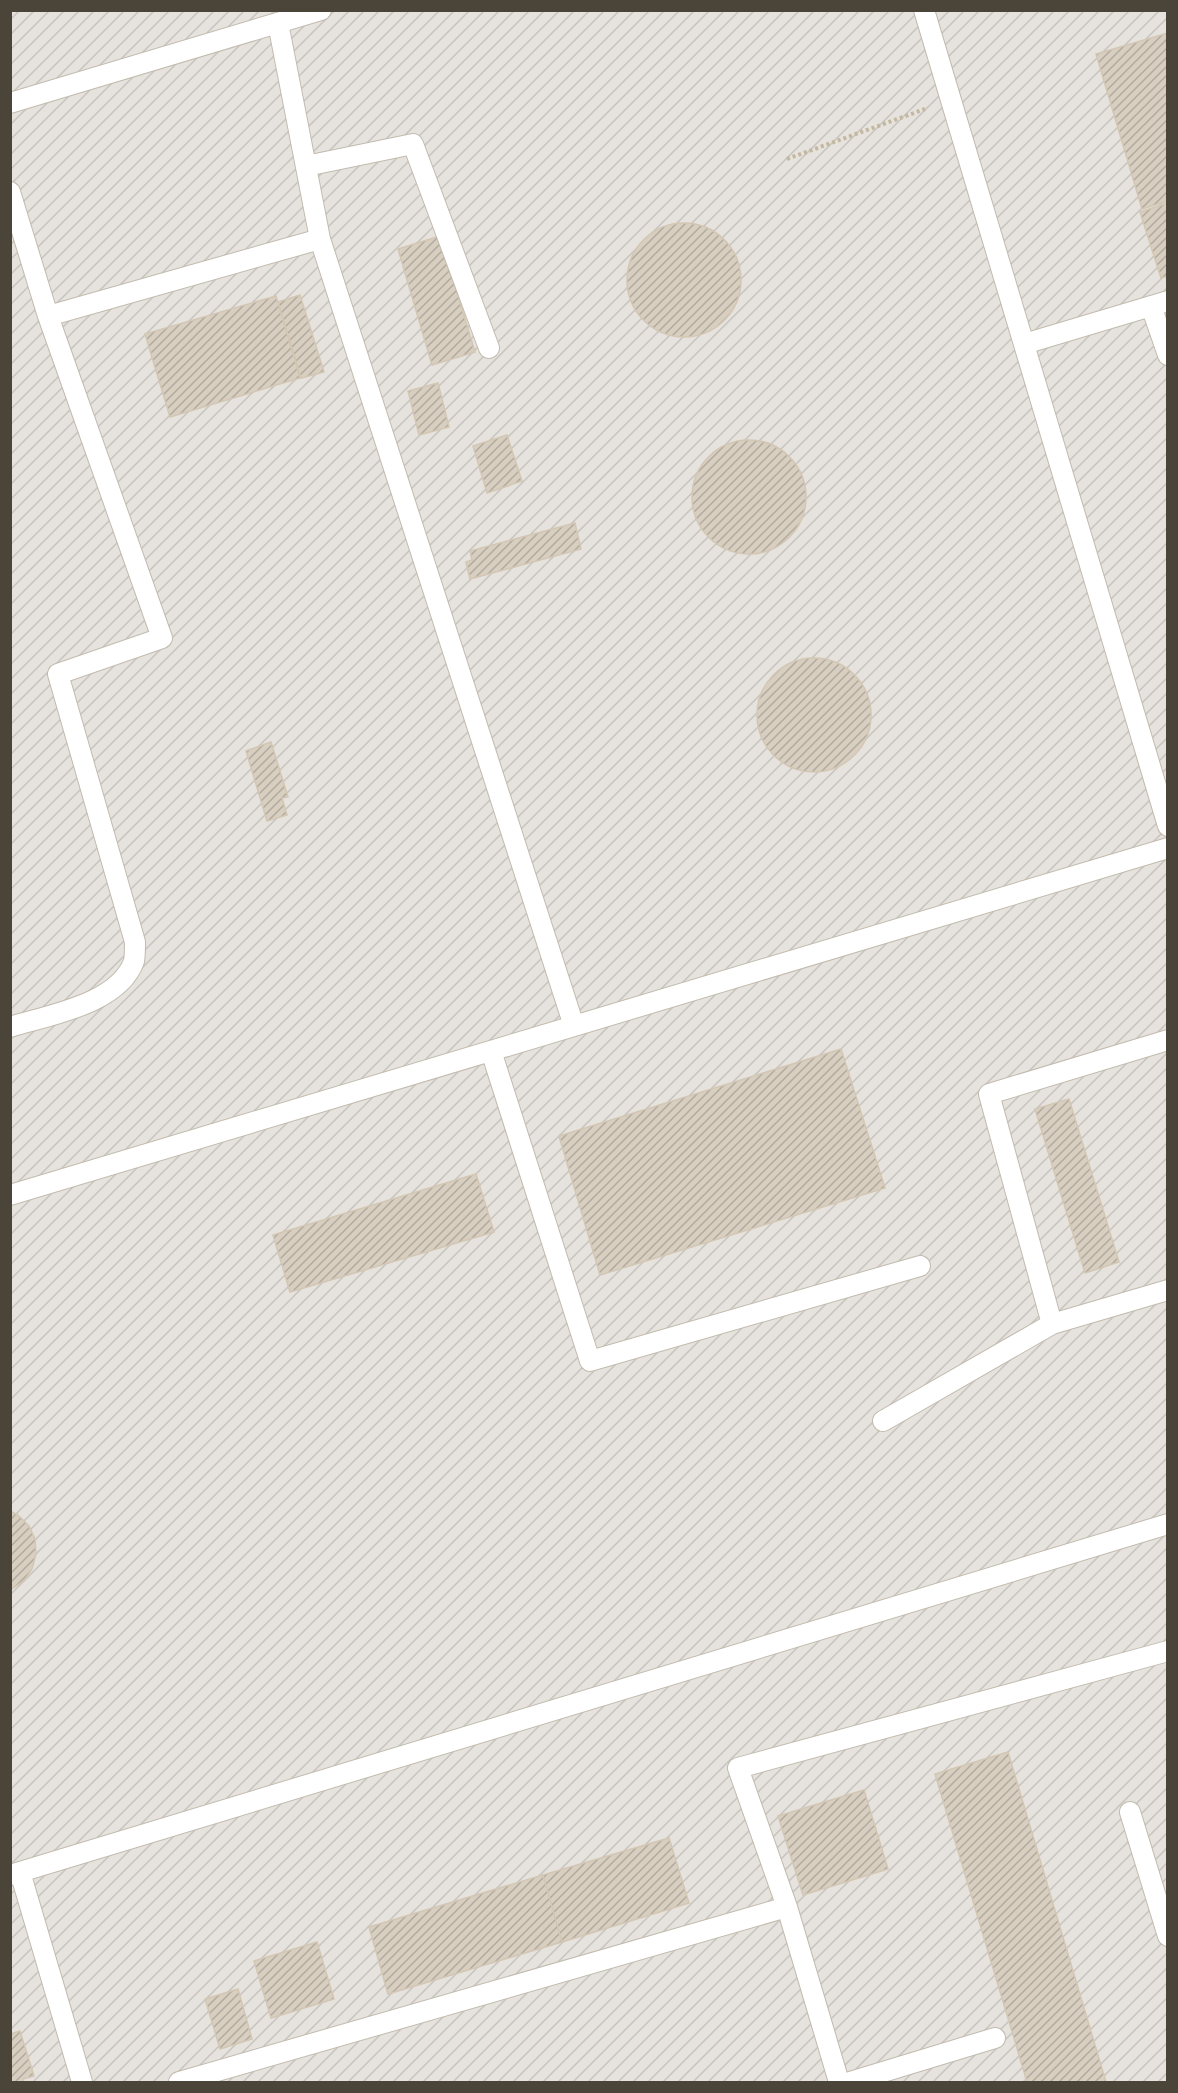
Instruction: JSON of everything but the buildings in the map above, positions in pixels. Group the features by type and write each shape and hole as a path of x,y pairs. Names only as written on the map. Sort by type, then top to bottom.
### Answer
{"lane":[{"path":"10,103 321,10"},
{"path":"924,10 1167,826"},
{"path":"278,23 321,239 574,1026"},
{"path":"306,166 413,144 489,348"},
{"path":"10,192 48,316 162,638 58,674 135,942 134,960 112,991 93,1002 10,1027"},
{"path":"48,316 321,239"},
{"path":"1024,344 1159,303 1167,355"},
{"path":"10,1195 1167,848"},
{"path":"1052,1324 989,1094 1167,1040"},
{"path":"491,1051 591,1361 920,1266"},
{"path":"883,1420 1052,1324 1167,1290"},
{"path":"82,2082 15,1873 1167,1524"},
{"path":"838,2082 787,1907 738,1767 1167,1651"},
{"path":"1130,1812 1167,1936"},
{"path":"179,2082 787,1907"},
{"path":"850,2082 996,2038"}],"path":[{"path":"787,159 951,99"}],"shaded area":[{"path":"11,11 1167,11 1167,2082 11,2082"}]}
